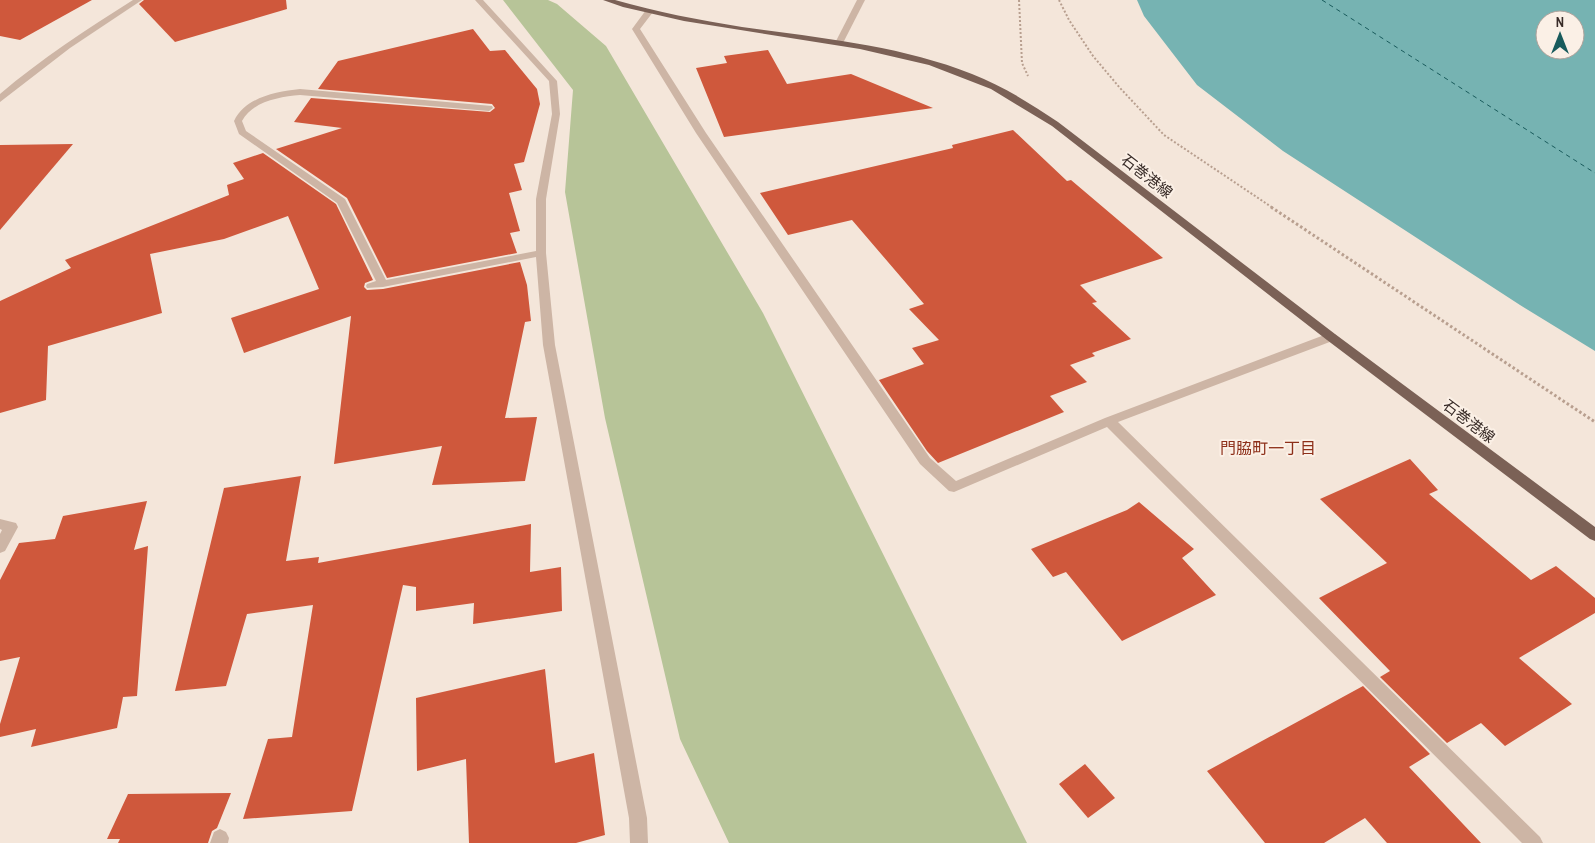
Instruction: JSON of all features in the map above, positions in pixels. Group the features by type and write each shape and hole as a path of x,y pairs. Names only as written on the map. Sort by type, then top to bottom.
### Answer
{"main road":[{"name":"石巻港線","path":"607,0 698,23 839,43 913,57 956,71 1026,105 1063,130 1330,337 1595,534"}],"street":[{"path":"0,99 18,82 101,23 138,0"},
{"path":"479,0 553,81 556,114 541,199 541,253 549,345 638,818 639,843"},
{"path":"839,43 860,0"},
{"path":"649,12 636,29 701,134 925,461 954,487 1109,421 1330,337"},
{"path":"0,90 18,82"},
{"path":"383,284 341,201 242,132 238,121 244,110 263,100 288,93 300,92 489,108"},
{"path":"371,286 541,253"},
{"path":"1109,421 1534,843"},
{"path":"0,524 11,527 0,547"}],"path":[{"path":"1019,0 1022,62 1029,78"},
{"path":"1059,0 1072,28 1110,78 1164,134 1595,422"}],"green space":[{"path":"503,0 548,0 557,4 606,46 763,313 1027,843 729,843 680,739 605,418 565,192 573,90"}],"water":[{"path":"1137,0 1595,0 1595,351 1520,305 1283,151 1197,85 1144,16"}],"building":[{"path":"0,0 92,0 20,40 0,36"},
{"path":"144,0 286,0 287,9 175,42 139,4"},
{"path":"473,29 490,51 505,50 537,89 540,104 524,162 514,164 522,190 509,193 520,231 510,233 517,253 387,278 347,198 276,149 342,128 294,122 311,98 490,112 495,108 492,104 318,89 338,61"},
{"path":"768,50 787,84 851,74 933,108 724,137 696,68 727,63 724,56"},
{"path":"1013,130 1067,181 1071,180 1163,258 1080,285 1097,302 1092,303 1131,339 1092,353 1095,356 1070,365 1087,382 1050,396 1064,412 938,463 927,451 879,380 924,364 912,348 939,340 909,309 924,304 852,220 788,235 760,193 953,148 952,145"},
{"path":"73,144 0,230 0,145"},
{"path":"263,153 336,204 373,280 365,283 364,287 367,290 383,289 520,262 527,285 531,321 525,322 505,418 537,417 525,481 432,485 442,446 334,464 351,316 244,353 231,318 319,289 288,216 224,239 150,254 162,313 48,346 46,400 0,413 0,301 71,268 65,260 229,195 227,185 244,179 233,163"},
{"path":"1410,459 1438,490 1429,494 1531,580 1556,566 1595,598 1595,613 1519,658 1572,704 1505,746 1481,723 1447,743 1380,677 1390,671 1319,598 1387,563 1320,499"},
{"path":"301,476 286,561 319,557 318,563 531,524 530,572 561,567 562,611 473,624 474,603 416,611 416,587 403,585 352,811 243,819 268,739 292,737 313,605 247,614 226,686 175,691 224,488"},
{"path":"147,501 134,550 148,546 137,696 123,697 117,728 31,747 36,729 0,737 0,724 20,657 0,661 0,580 19,543 55,539 63,516"},
{"path":"1139,502 1194,549 1182,558 1216,595 1122,641 1066,572 1053,577 1031,549 1127,510"},
{"path":"545,669 555,763 594,753 605,835 576,843 469,843 466,759 417,771 416,698"},
{"path":"1363,686 1430,754 1409,767 1481,843 1387,843 1365,818 1324,843 1265,843 1207,771"},
{"path":"1085,764 1115,798 1088,818 1059,784"},
{"path":"231,793 217,828 212,831 208,843 118,843 120,839 107,839 128,794"}],"ferry route":[{"path":"1322,0 1595,173"}],"district":[{"name":"門脇町一丁目","path":"1268,448"}]}
